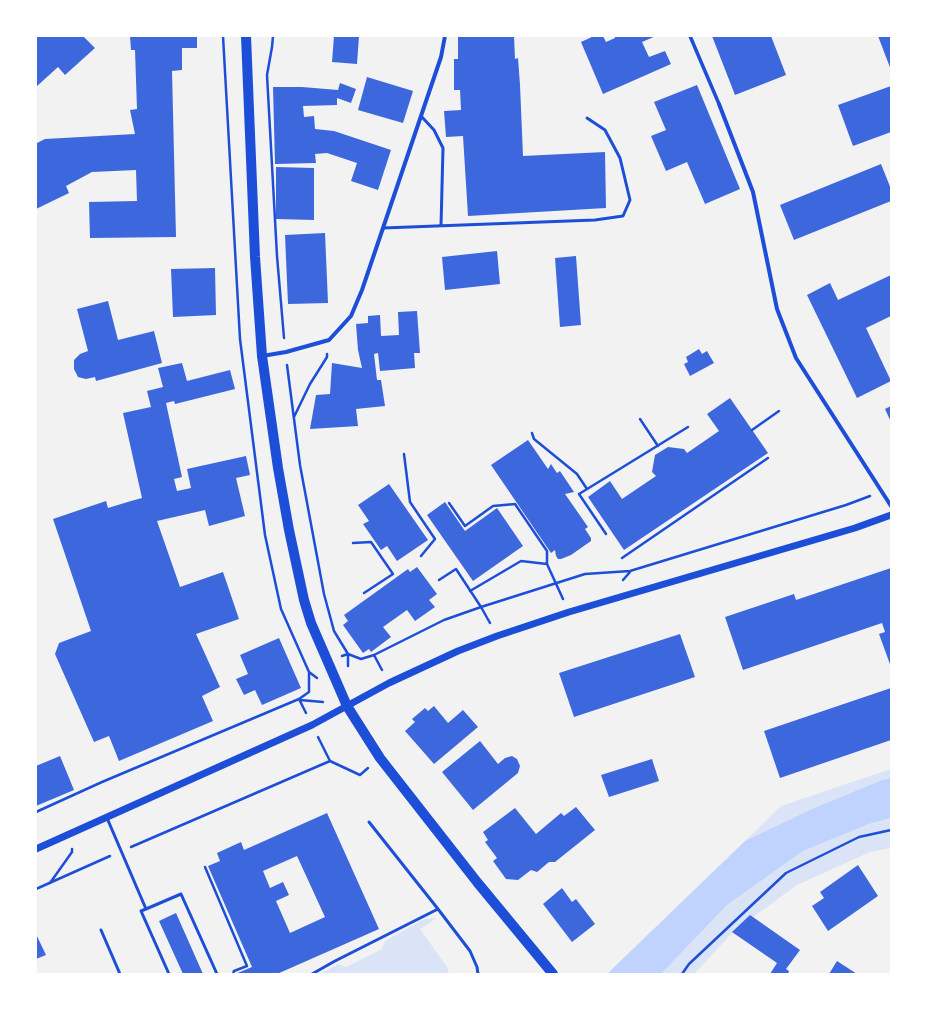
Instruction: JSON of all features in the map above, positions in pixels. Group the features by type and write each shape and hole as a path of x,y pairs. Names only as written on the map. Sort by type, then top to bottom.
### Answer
{"main road":[{"path":"246,36 255,257 262,356 280,483 304,600 311,623 347,706 380,758 477,882 553,974"}],"street":[{"path":"262,356 286,352 329,340 351,316 384,228 440,57 445,36"},
{"path":"690,36 719,104 753,192 777,309 796,358 891,506"},
{"path":"36,849 312,725 389,683 458,651 497,636 569,612 855,528 891,515"}],"lane":[{"path":"421,116 434,130 443,148 441,226"},
{"path":"384,228 595,220 623,216 630,200 620,158 605,130 587,118"},
{"path":"107,816 146,909"},
{"path":"369,822 470,951 477,967 478,974"},
{"path":"169,974 141,911 181,894 217,974"},
{"path":"312,974 438,909"},
{"path":"101,930 120,974"}],"path":[{"path":"294,417 310,384 327,357 329,340"},
{"path":"752,430 779,411"},
{"path":"640,419 658,446"},
{"path":"606,534 579,494 688,427"},
{"path":"532,433 534,439 577,474 587,489"},
{"path":"404,454 410,502 435,539 421,556"},
{"path":"622,558 768,458"},
{"path":"348,654 361,659 374,656 444,620 481,607 585,574 630,571 846,505 882,492"},
{"path":"449,503 465,526 493,506 515,504 547,550 547,564 569,612"},
{"path":"353,543 371,542 393,574 364,593"},
{"path":"470,590 521,561 547,564"},
{"path":"439,580 456,569 481,607 497,636"},
{"path":"36,812 102,782 299,700 309,692 309,672"},
{"path":"36,889 330,761 360,775"},
{"path":"681,974 689,964 786,873 859,837 891,830"},
{"path":"50,883 72,852 74,831"},
{"path":"205,867 247,966 234,971 233,974"}],"shaded area":[{"path":"891,769 891,778 882,780 814,808 745,841 781,806"},
{"path":"891,818 891,848 870,852 797,885 734,931 694,974 661,974 727,905 803,851 869,824"},
{"path":"437,918 420,929 447,967 449,974 320,974 338,964 346,967 382,949 385,941 424,919"}],"water":[{"path":"891,778 891,818 869,824 803,851 727,905 661,974 607,974 745,841 814,808 882,780"}],"building":[{"path":"38,36 83,36 95,48 65,75 58,67 36,87 36,38"},
{"path":"130,36 197,36 197,48 182,48 182,70 172,71 176,237 90,238 89,202 137,201 136,170 92,172 66,186 69,193 36,209 37,143 45,139 135,134 130,110 137,109 135,50 131,50"},
{"path":"334,36 359,36 357,64 332,62"},
{"path":"458,36 514,36 515,59 518,58 523,156 605,152 606,208 468,216 463,136 446,137 444,111 461,110 460,90 454,90 454,59 458,59"},
{"path":"594,36 603,36 606,42 615,38 615,36 656,36 642,42 649,57 665,51 671,64 603,94 581,42"},
{"path":"712,36 771,36 786,75 735,95"},
{"path":"878,36 891,36 891,70"},
{"path":"367,77 413,91 403,123 358,110"},
{"path":"340,83 356,89 351,103 337,98 337,105 303,106 304,117 314,116 315,129 334,131 391,150 378,190 351,181 357,163 327,153 315,154 316,163 275,164 273,87 302,87 338,90"},
{"path":"697,85 740,189 705,204 687,162 666,171 651,136 666,130 654,102"},
{"path":"891,86 891,132 853,146 838,105"},
{"path":"881,164 891,189 891,201 794,240 780,205"},
{"path":"276,167 314,168 314,220 276,219"},
{"path":"325,233 328,303 288,304 285,235"},
{"path":"497,251 500,284 445,290 442,257"},
{"path":"576,256 581,325 560,327 555,258"},
{"path":"215,268 216,315 173,317 171,269"},
{"path":"891,275 891,316 866,328 891,381 857,398 807,295 830,283 838,300"},
{"path":"108,301 118,340 154,331 162,363 96,381 95,377 86,379 78,377 74,369 74,360 80,354 88,351 77,309"},
{"path":"417,311 420,353 414,353 415,368 380,371 378,353 374,354 377,380 381,380 385,406 356,409 358,426 310,429 316,395 330,394 332,363 362,368 358,350 356,324 368,323 368,316 380,315 381,336 399,335 398,312"},
{"path":"699,349 702,354 707,351 714,363 690,376 684,364 688,362 686,357"},
{"path":"182,363 187,381 230,370 235,389 175,404 174,401 166,403 182,477 174,479 177,491 191,488 187,469 246,456 250,475 236,478 245,516 209,526 205,510 157,521 180,587 223,572 239,619 196,634 220,687 202,696 213,721 119,761 109,736 94,742 55,654 59,643 91,631 53,519 106,501 108,508 142,498 123,413 151,407 147,391 163,387 158,368"},
{"path":"730,398 768,453 624,550 588,497 610,481 622,499 656,476 652,472 655,455 668,447 684,449 687,453 719,431 707,414"},
{"path":"891,406 891,422 885,409"},
{"path":"528,440 548,469 551,464 557,473 560,471 574,492 565,494 588,527 585,529 591,538 591,541 571,555 561,559 558,559 556,556 555,550 551,553 491,465"},
{"path":"389,484 428,540 397,561 387,546 381,550 363,524 369,521 358,505"},
{"path":"445,502 465,531 497,508 523,546 473,581 427,515"},
{"path":"417,567 437,594 429,600 435,607 415,621 407,610 383,627 391,637 371,652 369,649 363,653 343,625 348,621 344,615 408,569 410,572"},
{"path":"891,568 891,667 879,634 885,632 882,623 743,670 725,617 794,594 796,600"},
{"path":"680,634 695,677 574,717 559,673"},
{"path":"279,638 301,688 262,705 255,690 244,695 236,679 248,674 240,655"},
{"path":"891,688 891,740 780,778 764,731"},
{"path":"434,706 448,723 463,710 478,727 434,764 405,731 415,722 412,719 425,708 428,711"},
{"path":"480,741 498,764 505,758 512,756 517,759 520,766 518,773 473,810 442,772"},
{"path":"60,756 74,790 36,806 36,766"},
{"path":"652,759 659,781 609,797 601,775"},
{"path":"576,807 595,830 555,862 549,862 537,872 531,870 518,880 506,879 493,861 497,858 485,842 488,840 483,832 515,808 536,834 561,813 564,816"},
{"path":"327,813 379,929 277,974 235,974 252,967 208,866 220,861 217,853 241,842 244,850","holes":["297,856 325,917 290,933 276,901 289,895 283,882 270,888 263,871"]},
{"path":"858,865 878,896 828,931 812,906 824,898 820,892"},
{"path":"562,888 572,902 576,899 595,924 572,942 543,904"},
{"path":"176,913 203,974 183,974 159,921"},
{"path":"750,915 800,950 786,969 789,971 788,974 770,974 777,963 732,932"},
{"path":"36,934 46,955 36,959"},
{"path":"837,961 857,974 829,974"}]}
